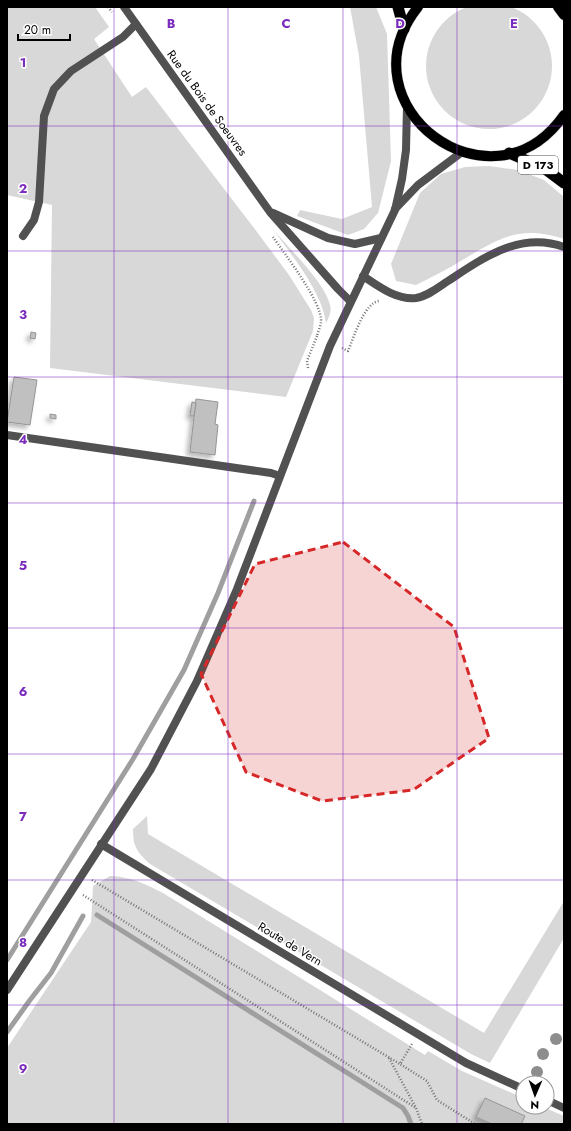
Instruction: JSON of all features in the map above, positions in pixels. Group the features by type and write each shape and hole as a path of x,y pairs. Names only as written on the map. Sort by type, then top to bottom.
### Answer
{"highway":[{"path":"398,7 404,29"},
{"name":"D 173","path":"509,153 544,168 564,183"}],"main road":[{"path":"418,7 404,29 398,48 397,68 400,87 407,106 416,121 430,135 445,145 462,152 478,155 509,153 525,148 540,140 553,129 564,115"},
{"path":"558,7 564,15"}],"street":[{"name":"Rue du Bois de Soeuvres","path":"124,7 270,212 350,301"},
{"path":"23,236 34,220 38,202 44,116 54,89 71,71 123,37 136,24"},
{"path":"7,990 72,888 151,769 175,726 197,681 237,589 330,346 350,301 395,210 402,179 406,150 407,106"},
{"path":"395,210 418,185 462,152"},
{"path":"270,212 335,239 355,244 381,238"},
{"path":"363,276 383,289 399,296 416,298 432,292 484,257 504,248 529,242 564,247"},
{"path":"7,435 271,473 280,476"},
{"name":"Route de Vern","path":"101,844 466,1063 515,1085"}],"path":[{"path":"308,372 307,361 317,336"},
{"path":"82,873 427,1081 437,1100 475,1124"},
{"path":"72,888 416,1108"},
{"path":"400,1064 418,1035"},
{"path":"389,1058 416,1108 422,1124"}],"highlighted area":[{"path":"343,542 454,627 489,738 413,790 322,801 246,772 201,674 255,564"}],"shaded area":[{"path":"483,3 495,3 513,7 534,21 548,42 552,66 548,90 534,111 513,125 495,129 483,129 465,125 444,111 430,90 426,72 426,60 430,42 444,21 465,7"},
{"path":"7,7 95,7 109,27 94,39 132,97 146,87 289,275 311,310 314,318 313,331 286,397 50,368 52,205 7,195"},
{"path":"350,7 376,7 387,34 391,161 378,213 364,229 348,235 297,216 300,210 342,219 372,207 359,56"},
{"path":"489,166 518,170 544,180 564,197 564,239 535,233 523,233 511,236 500,239 446,270 416,285 396,281 391,264 420,193 441,174 465,167"},
{"path":"273,229 321,286 331,310 326,323 319,298 297,262"},
{"path":"147,816 148,834 484,1033 564,901 564,938 490,1063 471,1054 150,864 137,849 133,835 133,829"},
{"path":"110,876 137,881 163,893 425,1055 428,1051 462,1071 515,1094 515,1115 555,1115 555,1112 564,1116 564,1124 7,1124 7,1048 91,922 93,886"}],"building":[{"path":"31,332 36,333 35,339 30,338"},
{"path":"14,377 37,380 30,425 7,422"},
{"path":"196,399 218,402 215,424 218,425 215,455 190,452"},
{"path":"192,402 196,403 194,416 190,416"},
{"path":"50,414 56,415 56,419 50,418"},
{"path":"485,1098 515,1112 515,1115 525,1116 521,1124 492,1124 476,1117"}],"waterway":[{"path":"7,960 133,759 184,670 218,593 254,501"},
{"path":"97,915 403,1108 411,1124"},
{"path":"7,1032 51,973 83,916"}]}
